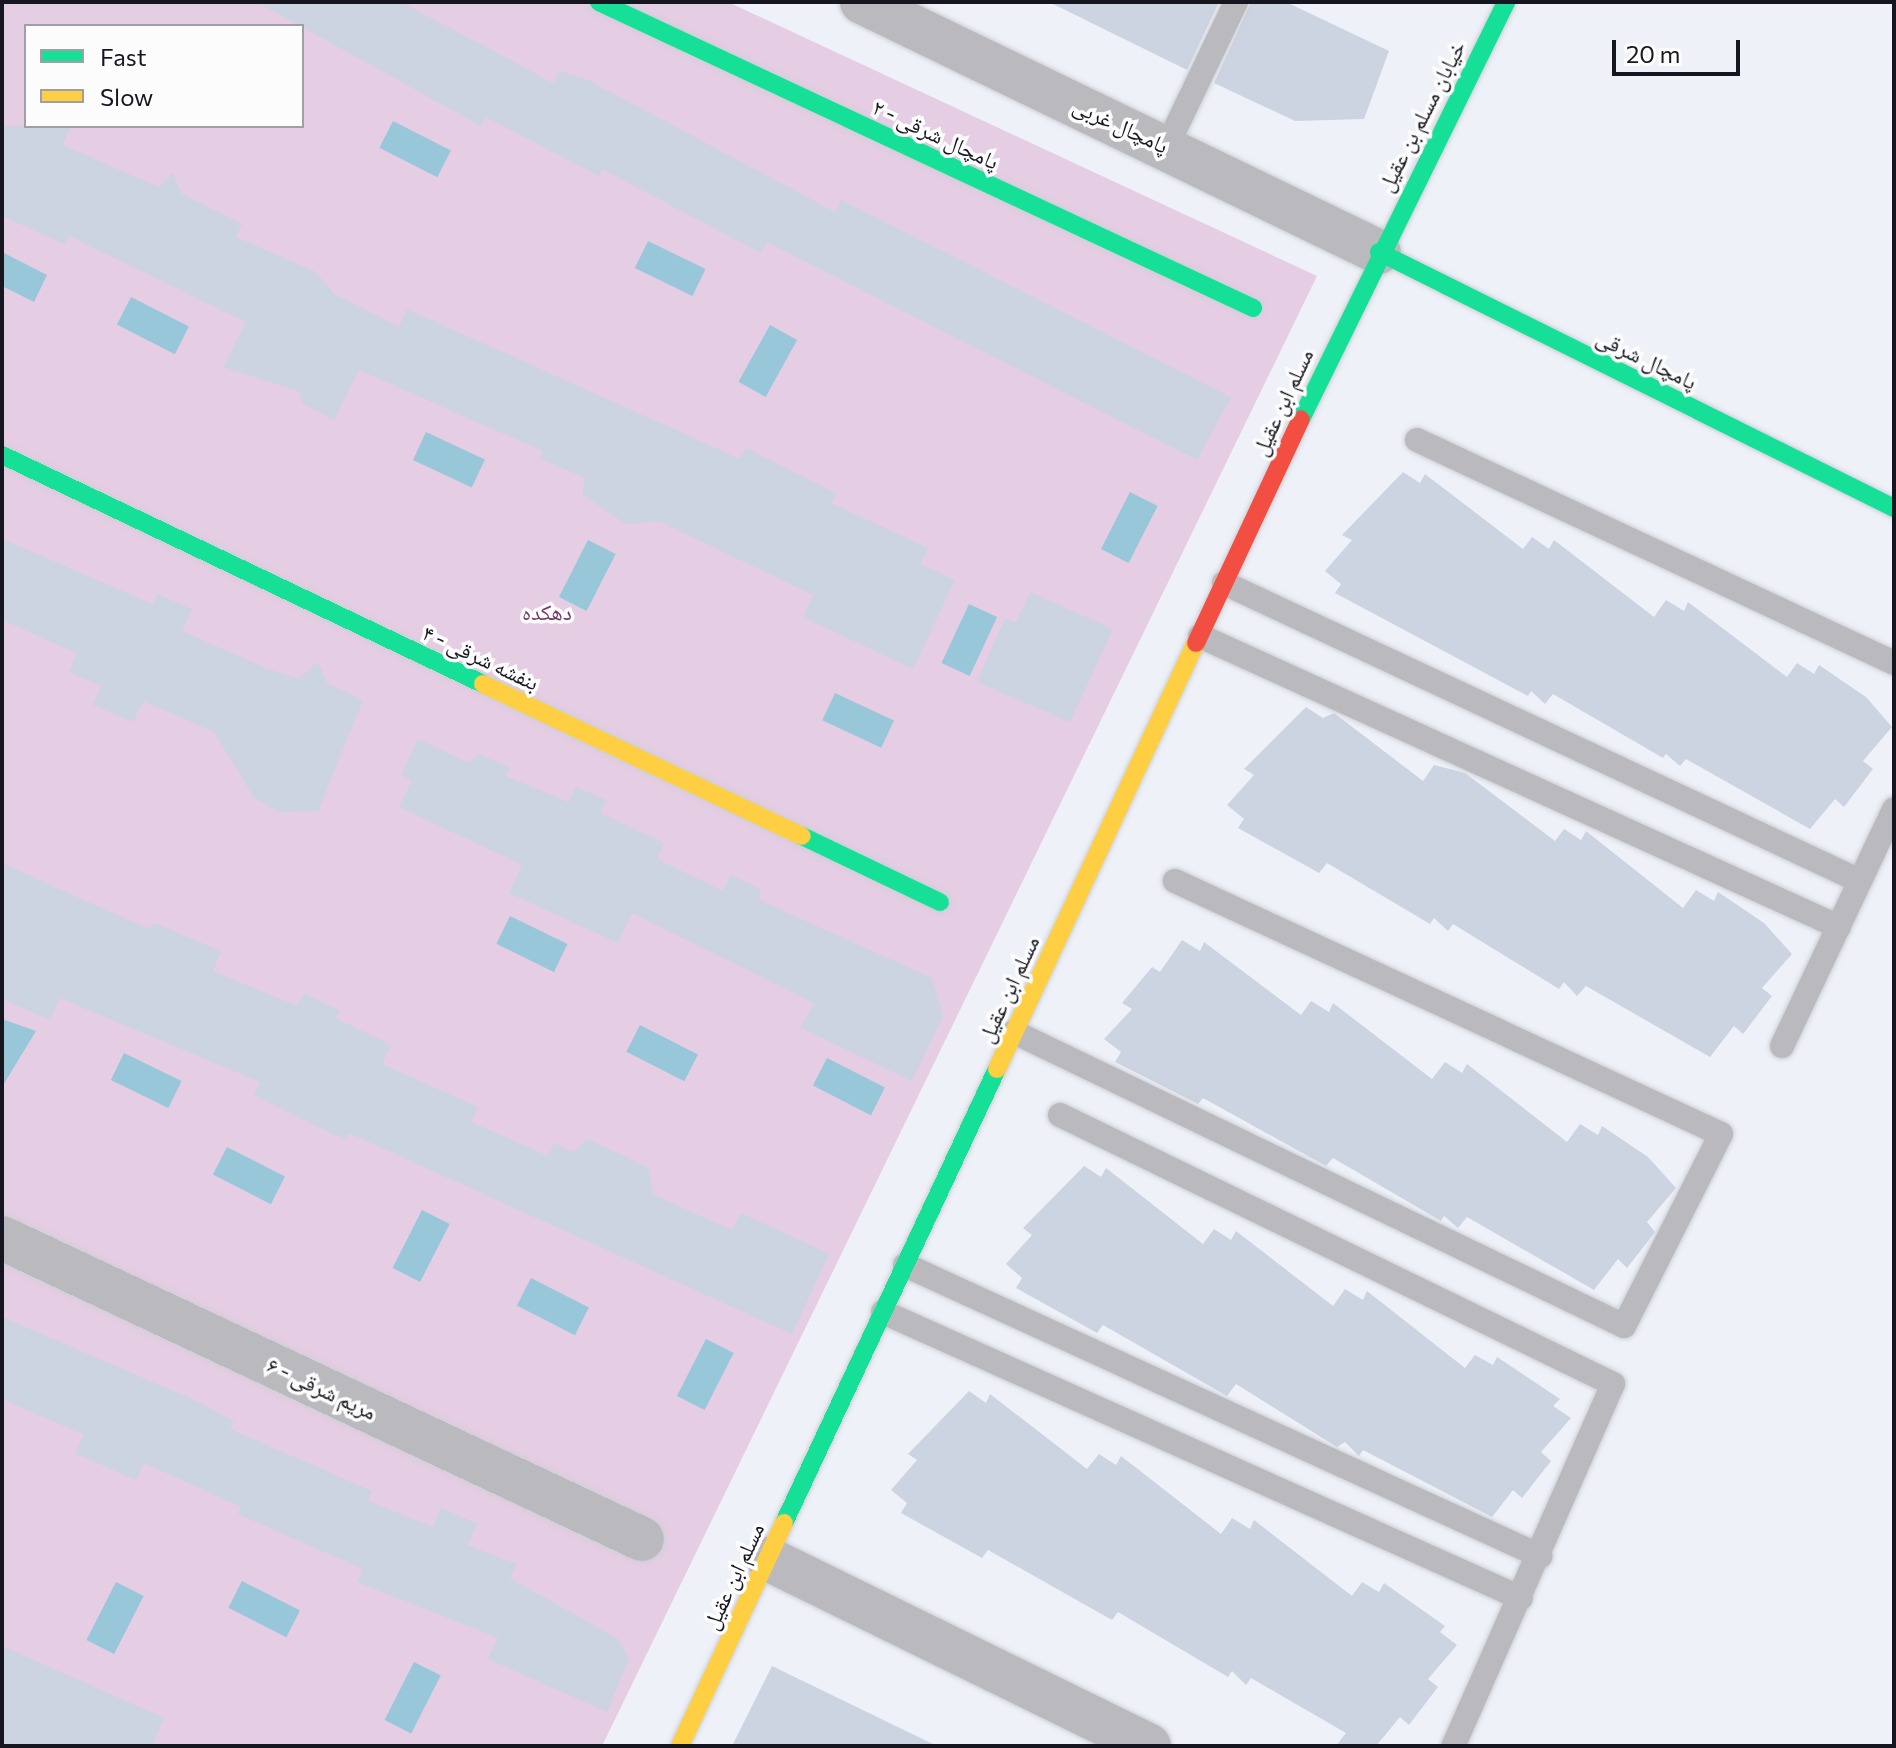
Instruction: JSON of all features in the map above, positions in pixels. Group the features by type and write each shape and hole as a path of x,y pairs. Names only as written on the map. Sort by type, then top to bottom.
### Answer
{"street":[{"name":"پامچال شرقی - ۲","path":"599,2 1253,308"},
{"name":"پامچال غربی","path":"862,2 1167,146 1379,252"},
{"name":"خیابان مسلم بن عقیل","path":"1379,252 1506,2"},
{"name":"پامچال شرقی","path":"1379,252 1894,508"},
{"name":"مسلم ابن عقیل","path":"680,1746 1379,252"},
{"name":"بنفشه شرقی - ۴","path":"2,455 940,902"},
{"name":"مریم شرقی - ۶","path":"2,1238 642,1539"},
{"path":"768,1559 1149,1746"}],"lane":[{"path":"1167,146 1236,2"},
{"path":"1417,440 1894,663"},
{"path":"1224,583 1860,881"},
{"path":"1200,636 1839,927"},
{"path":"1782,1046 1894,809"},
{"path":"1014,1032 1624,1326 1721,1134 1175,881"},
{"path":"1060,1115 1613,1384 1540,1556 1453,1746"},
{"path":"905,1265 1540,1556"},
{"path":"883,1312 1521,1598"}],"green space":[{"name":"دهکده","path":"2,2 728,2 1317,276 602,1746 2,1746"}],"water":[{"path":"393,121 451,151 437,177 379,148"},
{"path":"648,241 706,269 692,296 635,268"},
{"path":"2,252 47,275 34,302 2,286"},
{"path":"131,297 189,327 175,354 117,325"},
{"path":"770,325 797,340 766,397 738,382"},
{"path":"426,432 485,459 472,488 413,460"},
{"path":"1130,492 1158,506 1129,563 1101,549"},
{"path":"588,540 616,554 587,611 559,597"},
{"path":"969,604 997,617 970,676 942,663"},
{"path":"835,693 894,720 881,748 822,720"},
{"path":"510,916 568,944 554,972 496,944"},
{"path":"2,1019 36,1031 2,1087"},
{"path":"640,1025 698,1055 684,1081 626,1052"},
{"path":"124,1053 182,1081 168,1108 111,1080"},
{"path":"827,1058 885,1088 871,1115 813,1086"},
{"path":"227,1147 285,1177 271,1204 213,1175"},
{"path":"422,1210 450,1224 420,1282 392,1268"},
{"path":"531,1278 589,1308 575,1335 517,1306"},
{"path":"706,1339 734,1353 705,1410 677,1396"},
{"path":"242,1581 300,1611 286,1637 228,1608"},
{"path":"116,1582 144,1596 114,1654 86,1640"},
{"path":"414,1662 441,1676 411,1734 384,1720"}],"building":[{"path":"257,2 401,2 553,83 559,71 586,79 835,212 841,200 1231,397 1197,460 767,242 761,253 602,169 599,176 486,117 481,126 304,28 304,24 297,24"},
{"path":"1049,2 1219,2 1187,70"},
{"path":"1251,2 1286,2 1389,51 1364,119 1295,121 1214,83"},
{"path":"2,126 70,128 62,145 159,187 173,173 181,193 242,224 236,237 316,272 333,293 399,327 407,309 740,459 746,448 836,493 831,503 928,548 921,564 955,580 913,669 803,617 813,595 659,521 626,524 583,495 585,478 539,458 543,451 359,370 334,420 303,404 299,391 223,367 246,322 69,236 65,244 2,216"},
{"path":"1403,472 1420,483 1425,474 1523,549 1532,537 1549,549 1554,540 1654,617 1666,600 1684,611 1688,602 1787,677 1797,663 1814,674 1819,665 1866,697 1892,727 1863,761 1873,769 1844,807 1835,799 1810,829 1686,759 1680,766 1666,754 1663,758 1553,694 1545,704 1531,691 1528,696 1335,593 1341,584 1325,571 1352,540 1342,535"},
{"path":"2,539 153,604 157,594 192,609 182,631 265,668 299,679 318,662 327,683 363,700 318,811 280,812 255,799 214,732 143,701 133,722 93,705 101,686 69,672 77,653 2,620"},
{"path":"1030,592 1113,629 1070,722 977,682 1005,618 1016,623"},
{"path":"1306,707 1323,718 1334,713 1423,781 1434,765 1465,773 1555,841 1564,829 1581,840 1586,831 1683,908 1696,890 1714,901 1718,892 1764,923 1792,954 1762,988 1772,996 1743,1034 1734,1026 1710,1057 1586,986 1577,996 1564,982 1559,989 1453,924 1448,931 1434,918 1430,924 1327,863 1319,873 1238,828 1244,819 1227,805 1254,775 1244,769"},
{"path":"418,739 469,763 479,754 510,768 506,776 568,802 576,787 606,800 600,813 664,843 657,859 723,891 731,875 761,889 759,900 932,978 943,1016 912,1081 801,1028 814,1003 632,913 618,943 509,893 522,865 399,807 412,780 401,775"},
{"path":"2,863 148,929 154,923 221,951 213,971 297,1006 304,993 340,1011 335,1018 391,1045 382,1064 478,1107 471,1122 548,1156 554,1143 574,1153 587,1139 649,1168 653,1194 732,1230 741,1213 829,1254 792,1334 349,1133 345,1140 254,1095 260,1082 60,998 50,1020 2,999"},
{"path":"1182,940 1200,951 1204,942 1301,1015 1311,1001 1329,1012 1333,1003 1432,1079 1445,1062 1462,1073 1467,1064 1567,1142 1580,1124 1598,1135 1602,1126 1648,1157 1676,1188 1647,1222 1655,1232 1627,1268 1618,1259 1594,1290 1467,1217 1458,1228 1444,1216 1441,1221 1333,1158 1326,1166 1203,1098 1198,1104 1115,1062 1121,1052 1104,1039 1132,1009 1122,1003 1152,967 1160,972"},
{"path":"1084,1166 1101,1177 1106,1168 1203,1244 1214,1229 1231,1240 1236,1231 1333,1306 1345,1289 1363,1300 1367,1291 1465,1368 1475,1355 1493,1365 1497,1357 1560,1399 1553,1406 1571,1418 1541,1452 1551,1461 1522,1498 1513,1490 1492,1517 1363,1450 1359,1456 1345,1442 1337,1447 1236,1384 1227,1396 1103,1325 1097,1333 1016,1288 1022,1278 1006,1264 1032,1235 1023,1228"},
{"path":"2,1317 192,1399 234,1421 230,1429 372,1491 368,1501 433,1527 440,1508 477,1523 468,1545 516,1564 510,1578 618,1639 629,1659 607,1712 488,1659 498,1638 357,1582 363,1569 238,1514 241,1507 144,1463 136,1480 75,1453 84,1435 2,1399"},
{"path":"969,1391 986,1403 990,1394 1087,1469 1099,1454 1116,1465 1121,1456 1221,1534 1232,1518 1250,1529 1254,1520 1352,1596 1362,1582 1379,1592 1384,1583 1445,1626 1440,1632 1457,1645 1428,1679 1438,1687 1409,1725 1400,1717 1376,1746 1336,1746 1346,1733 1251,1678 1246,1685 1232,1671 1228,1677 1118,1612 1112,1620 988,1550 982,1558 901,1513 907,1503 891,1490 917,1460 908,1454"},
{"path":"2,1646 164,1718 152,1746 2,1746"},
{"path":"772,1666 937,1746 732,1746"}],"traffic: fast":[{"path":"599,2 1253,308"},
{"path":"1301,419 1506,2"},
{"path":"1379,252 1894,508"},
{"path":"2,455 483,684"},
{"path":"802,836 940,902"},
{"path":"784,1523 997,1069"}],"traffic: slow":[{"path":"997,1069 1196,643"},
{"path":"483,684 802,836"},
{"path":"680,1746 784,1523"}],"traffic: jam":[{"path":"1196,643 1301,419"}]}
